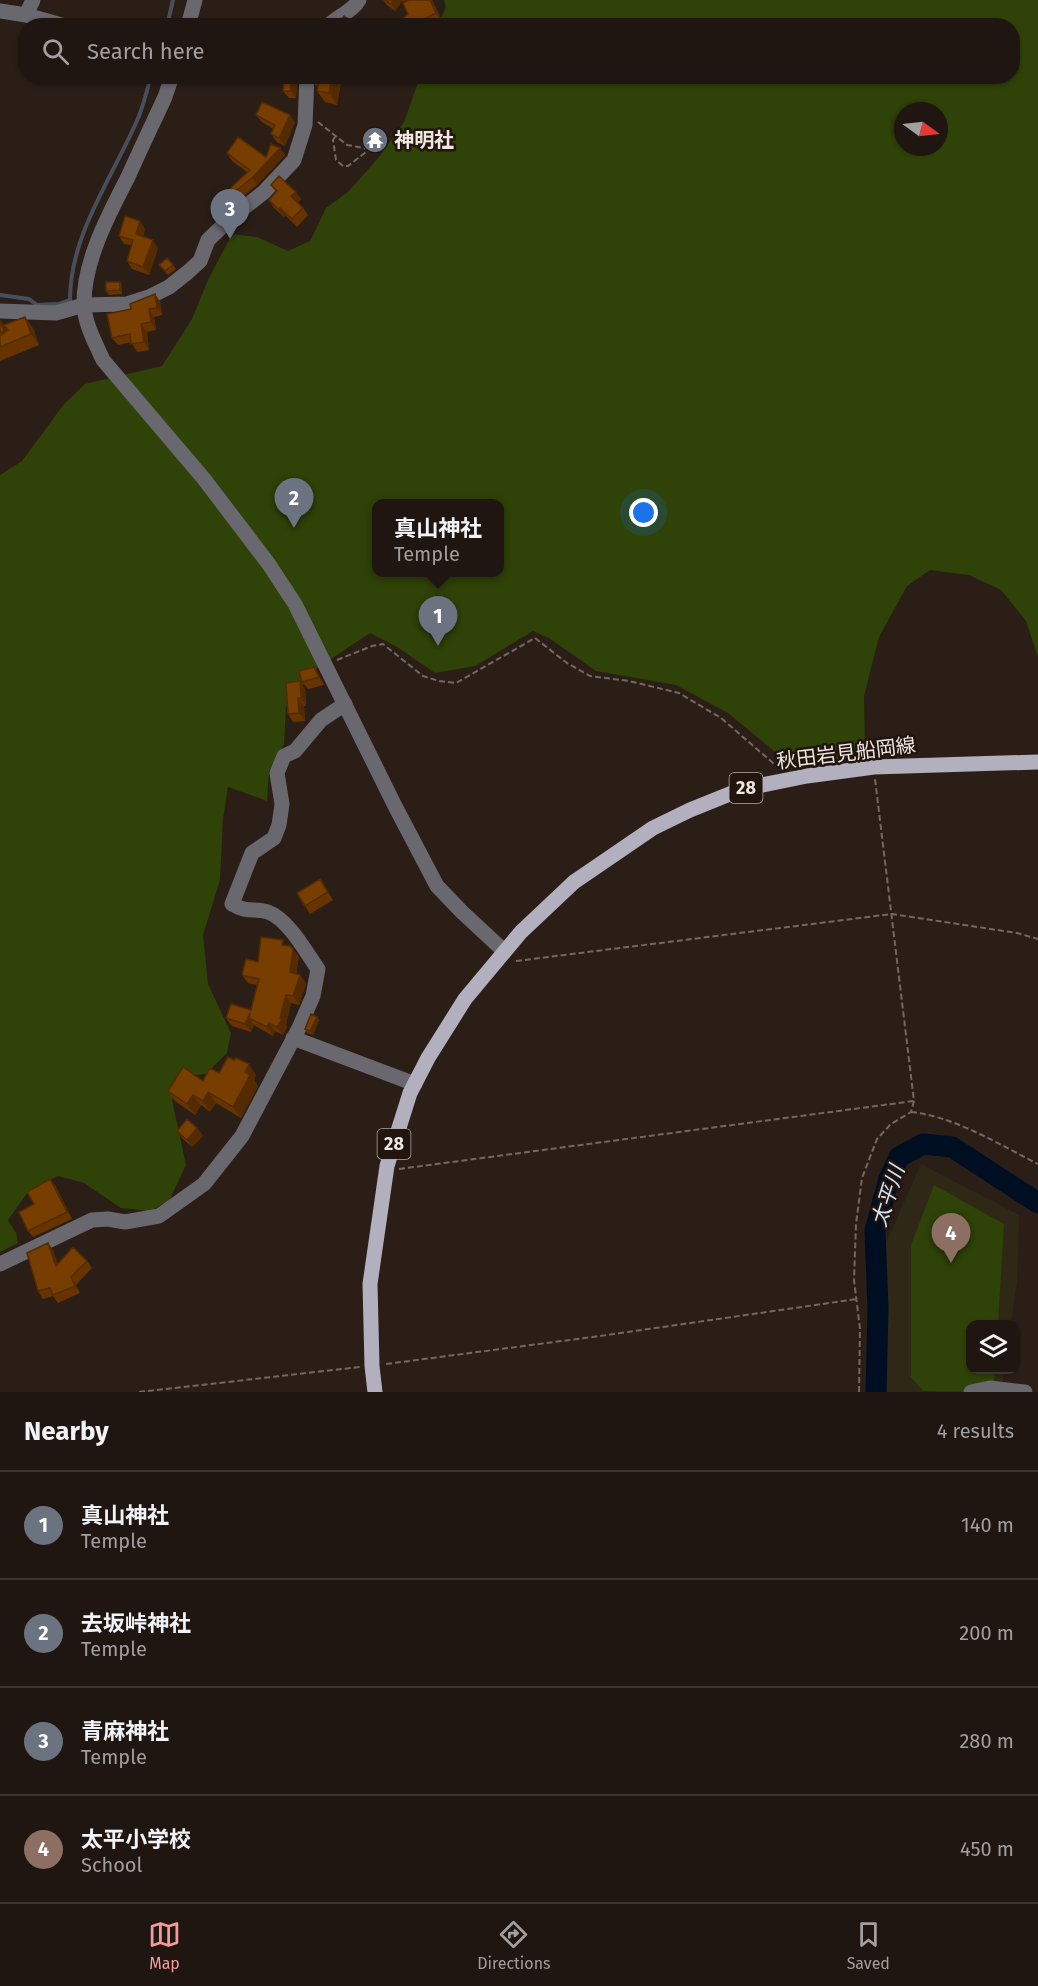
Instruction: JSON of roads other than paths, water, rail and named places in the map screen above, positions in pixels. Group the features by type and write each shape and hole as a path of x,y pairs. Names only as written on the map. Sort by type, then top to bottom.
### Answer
{"main road":[{"name":"秋田岩見船岡線","path":"375,1392 370,1284 386,1171 410,1093 465,999 520,932 574,882 653,828 742,789 874,767 1038,762"}],"street":[{"path":"26,15 33,0"},
{"path":"190,18 195,0"},
{"path":"336,18 355,8 359,0"},
{"path":"0,11 37,18"},
{"path":"169,84 103,227 85,286 84,305 93,338 103,360 204,479 268,563 295,604 437,886 499,957"},
{"path":"0,311 56,313 84,305 127,304 149,297 169,286 200,261 208,240 264,192 294,160 305,126 307,84"},
{"path":"0,1264 92,1220 108,1219 124,1222 159,1216 204,1184 243,1136 313,996 318,969 281,919 267,911 242,910 232,904 252,853 274,838 279,825 282,804 277,773 284,756 295,751 321,720 345,704"},
{"path":"293,1038 415,1084"},
{"path":"971,1392 990,1388 1025,1392"}],"waterway":[{"path":"169,18 173,0"},
{"path":"0,295 29,299 37,305 59,304 70,300 72,275 85,228 139,116 149,84"},
{"name":"太平川","path":"876,1392 878,1308 875,1231 889,1179 899,1157 923,1144 952,1147 1038,1203"}],"place":[{"name":"神明社","path":"375,140"},
{"name":"青麻神社","path":"230,239"},
{"name":"去坂峠神社","path":"294,528"},
{"name":"真山神社","path":"438,646"},
{"name":"太平小学校","path":"951,1263"}]}
